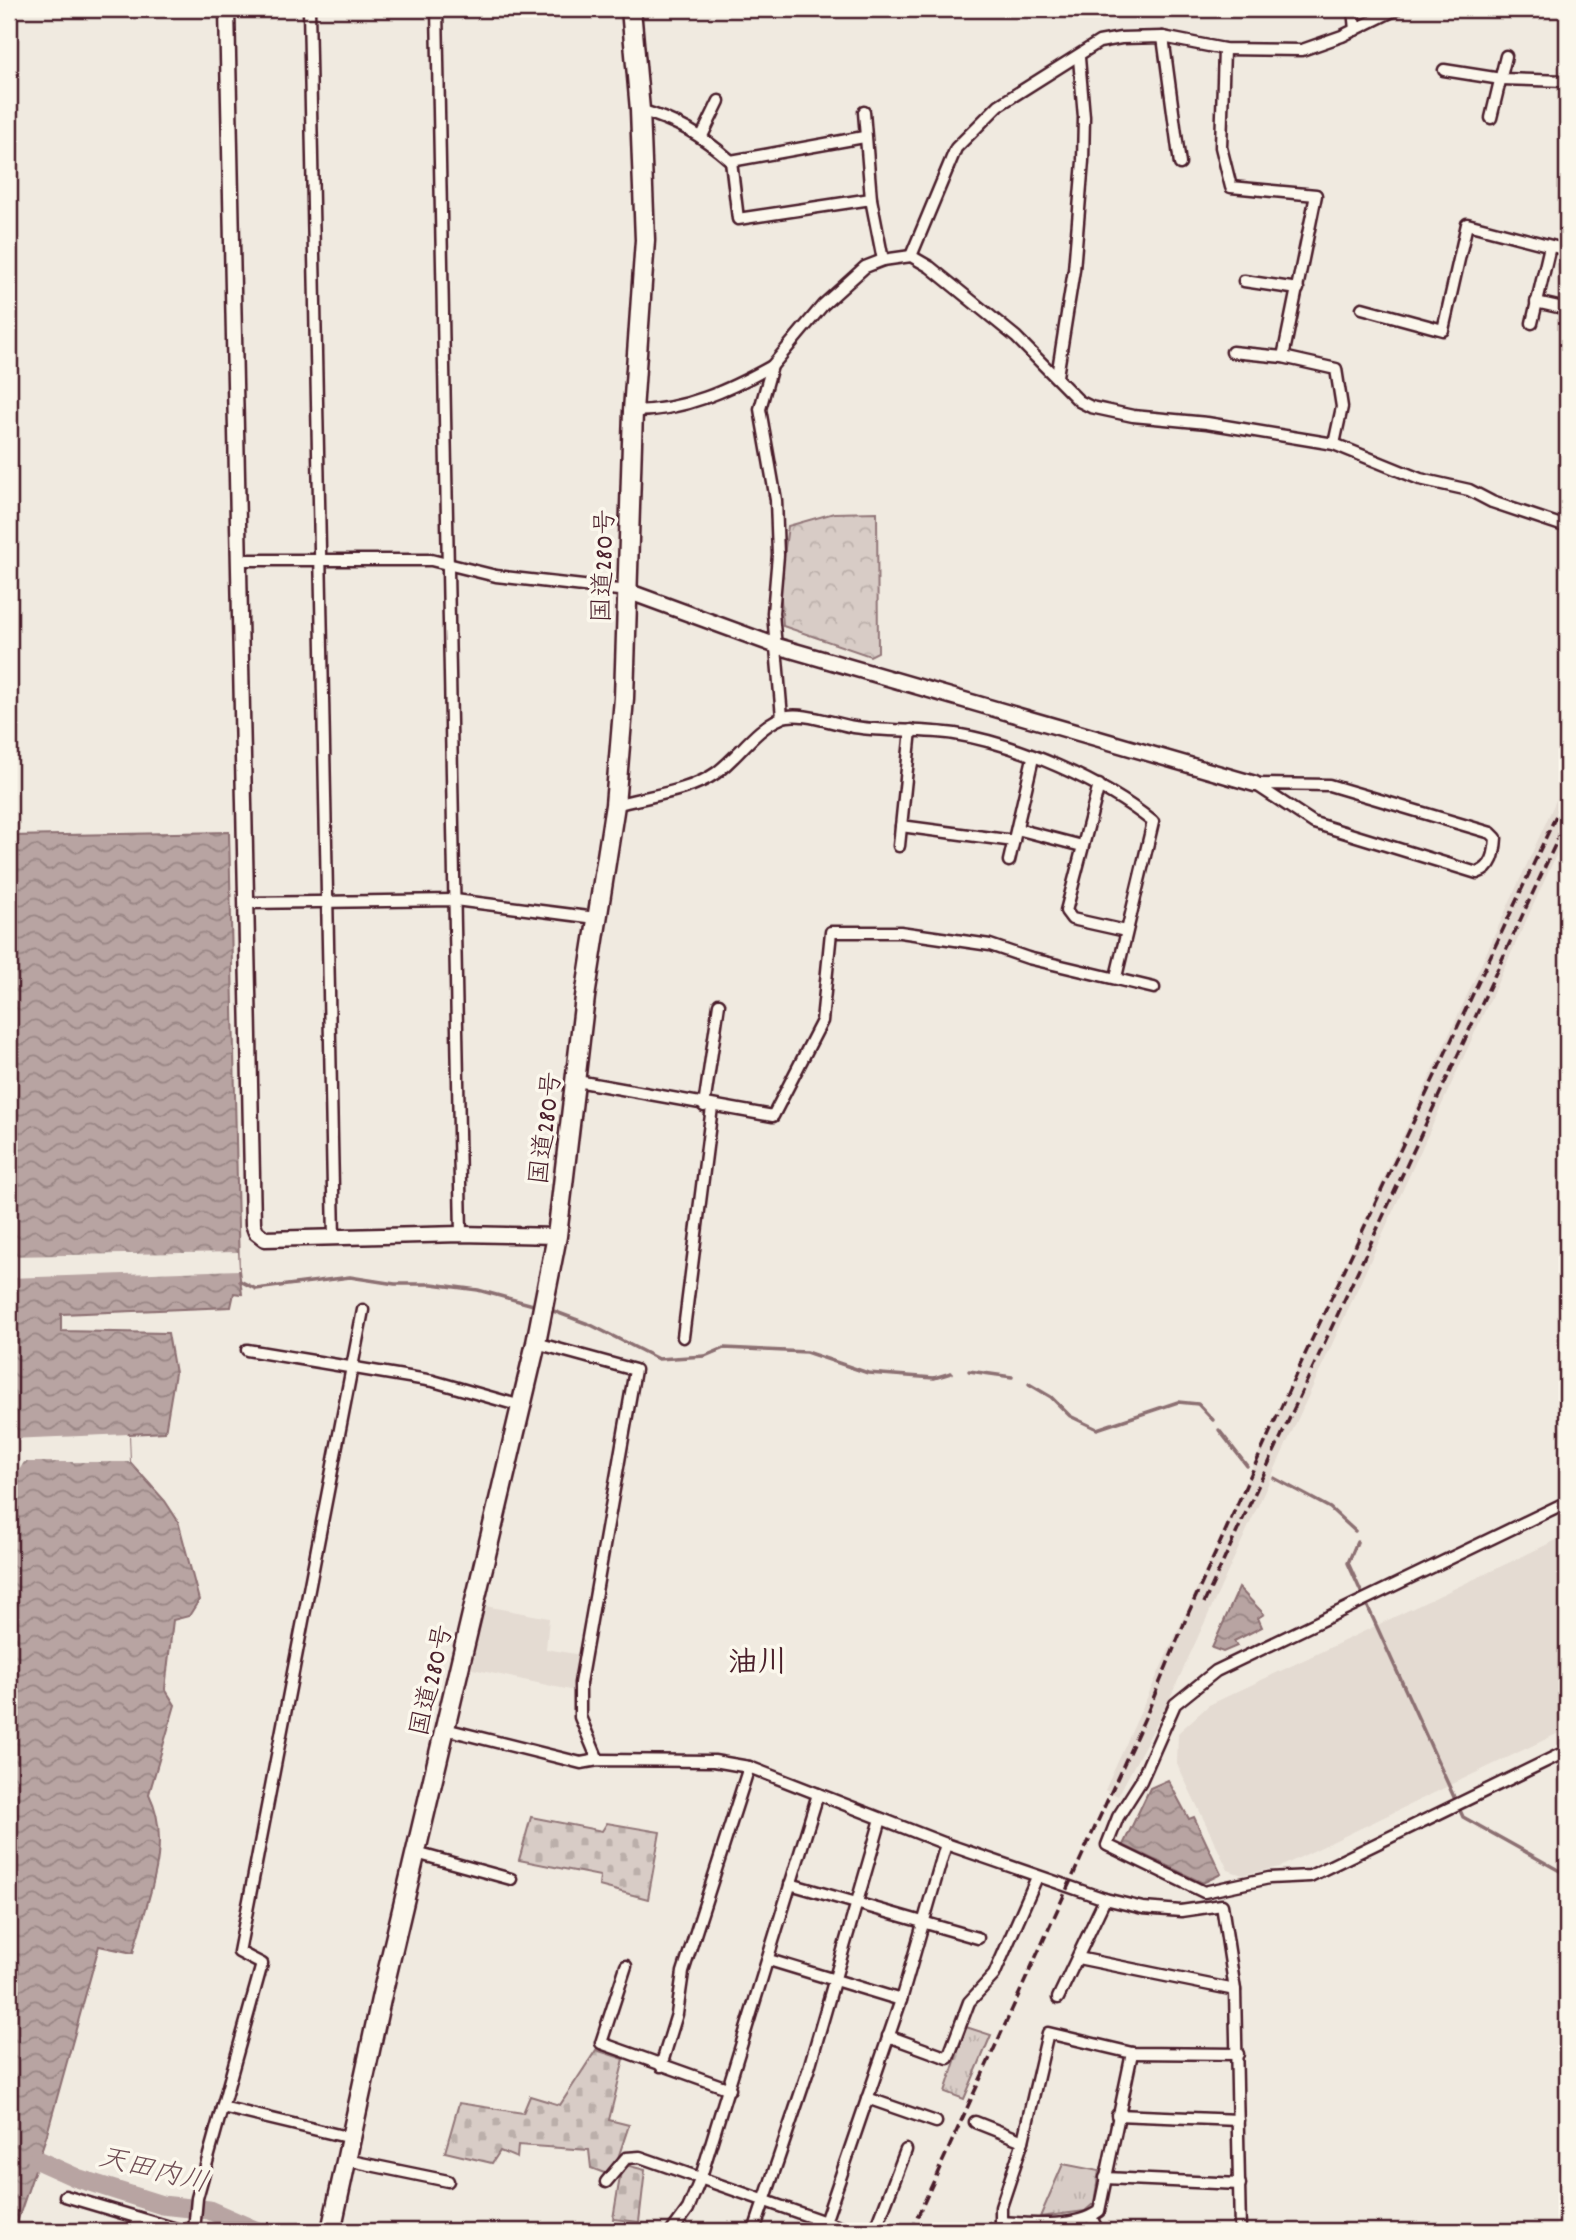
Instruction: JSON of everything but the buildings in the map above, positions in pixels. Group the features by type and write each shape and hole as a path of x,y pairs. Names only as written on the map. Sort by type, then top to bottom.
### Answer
{"highway":[{"name":"国道280号","path":"331,2231 416,1853 536,1343 557,1236 596,918 615,804 624,698 634,411 645,240 640,110 631,9"}],"street":[{"path":"227,9 253,1224 256,1232 265,1239 461,1234 557,1236"},
{"path":"309,9 334,1238"},
{"path":"437,9 461,1234"},
{"path":"1353,9 1355,30"},
{"path":"911,256 957,148 999,105 1079,58 1089,48 1109,39 1163,37 1224,49 1302,50 1355,30 1397,9"},
{"path":"1163,37 1180,164"},
{"path":"1224,49 1221,147 1231,187 1316,195 1283,357"},
{"path":"1491,118 1506,57"},
{"path":"1057,376 1074,270 1083,161 1084,117 1079,58"},
{"path":"1444,70 1501,79 1567,81"},
{"path":"702,136 719,101"},
{"path":"640,110 675,121 702,136 731,161 738,219 871,199"},
{"path":"864,112 871,199 883,260"},
{"path":"731,161 864,137"},
{"path":"1362,308 1443,330 1467,225 1567,250"},
{"path":"1532,323 1550,246"},
{"path":"782,717 773,613 778,555 776,500 760,409 772,366 787,345 850,280 865,267 883,260 911,256 978,304 1057,376 1079,401 1091,407 1133,416 1207,423 1334,444 1420,479 1469,490 1492,502 1567,527"},
{"path":"1244,281 1298,289"},
{"path":"1536,302 1567,309"},
{"path":"1232,352 1283,357 1336,369 1342,407 1334,444"},
{"path":"634,411 663,411 732,388 772,366"},
{"path":"239,560 431,560 496,576 627,592 777,646 1255,784 1329,785 1491,833 1496,838 1490,864 1486,870 1477,873 1314,823 1255,784"},
{"path":"615,804 707,778 782,717 828,721 855,727 957,734 1033,758 1100,785 1153,822 1116,977"},
{"path":"898,846 911,730"},
{"path":"1009,861 1033,758"},
{"path":"1100,785 1066,911 1072,919 1126,931"},
{"path":"901,826 1014,841"},
{"path":"1017,829 1082,846"},
{"path":"247,903 455,900 596,918"},
{"path":"577,1081 773,1116 822,1021 831,932 900,932 977,943 1154,988"},
{"path":"683,1337 719,1004"},
{"path":"194,2230 197,2198 262,1964 239,1952 363,1310"},
{"path":"536,1343 635,1370 580,1683 580,1717 598,1760"},
{"path":"247,1350 433,1381 521,1406"},
{"path":"1567,1502 1216,1671 1175,1704 1142,1781 1118,1817 1107,1845 1204,1892 1269,1878 1310,1876 1567,1751"},
{"path":"445,1729 581,1763 598,1760 714,1761 749,1767 946,1844 1105,1899 1143,1908 1181,1911 1222,1905 1235,1990 1240,2231"},
{"path":"661,2066 677,2014 683,1972 749,1767"},
{"path":"672,2231 688,2209 700,2180 818,1794"},
{"path":"754,2231 834,1981 881,1819"},
{"path":"823,2227 901,2000 946,1844"},
{"path":"416,1853 511,1879"},
{"path":"888,2036 948,2058 969,2002 994,1975 1037,1877"},
{"path":"790,1884 978,1938"},
{"path":"1058,1998 1105,1899"},
{"path":"1077,1958 1235,1990"},
{"path":"769,1960 901,2000"},
{"path":"626,1966 601,2043 730,2089"},
{"path":"1132,2053 1099,2211 1091,2217 1001,2227 1001,2207 1023,2141 1048,2033 1132,2053 1238,2054"},
{"path":"867,2098 936,2122"},
{"path":"222,2107 351,2138"},
{"path":"1117,2115 1238,2120"},
{"path":"975,2122 1023,2141"},
{"path":"875,2231 906,2150"},
{"path":"606,2182 626,2158 633,2158 764,2201 823,2227 851,2231"},
{"path":"346,2160 448,2182"},
{"path":"1105,2178 1240,2184"},
{"path":"65,2196 183,2231"},
{"path":"1091,2217 1098,2231"},
{"path":"135,2231 138,2218"}],"shaded area":[{"path":"1567,776 1567,830 1558,851 1170,1698 1118,1796 1105,1790"},
{"path":"1567,1535 1567,1729 1280,1867 1242,1875 1228,1870 1177,1764 1178,1733 1209,1705"},
{"path":"480,1605 549,1618 546,1649 581,1655 575,1691 468,1668"}],"green space":[{"path":"877,512 878,652 870,656 783,626 780,585 788,526 834,513"},
{"path":"531,1817 602,1831 607,1823 660,1832 648,1899 599,1886 600,1876 519,1860"},
{"path":"966,2027 991,2035 964,2099 945,2092"},
{"path":"596,2050 624,2059 609,2120 629,2125 616,2164 607,2174 591,2168 589,2150 518,2145 517,2158 500,2151 492,2163 445,2152 459,2103 523,2113 530,2096 560,2105"},
{"path":"1063,2164 1099,2171 1094,2203 1085,2211 1040,2217"},
{"path":"626,2165 645,2170 639,2222 613,2219 621,2171"}],"water":[{"path":"229,832 239,1270 242,1294 234,1293 231,1307 61,1314 61,1331 168,1333 175,1373 165,1432 129,1434 130,1462 165,1501 178,1521 199,1600 189,1616 173,1620 165,1689 175,1705 149,1794 156,1813 158,1853 150,1894 133,1953 99,1946 47,2134 14,2231 9,2231 9,836"},
{"path":"1239,1588 1264,1614 1258,1618 1262,1627 1234,1641 1237,1646 1223,1652 1212,1648"},
{"path":"1168,1780 1189,1819 1194,1817 1221,1874 1203,1883 1123,1845 1150,1788"}],"pier":[{"path":"238,1252 239,1270 9,1278 9,1256"},
{"path":"129,1434 130,1462 24,1462 9,1487 9,1439"}],"waterway":[{"path":"240,1281 256,1289 350,1277 395,1284 432,1284 478,1290 537,1306"},
{"path":"548,1309 591,1325 658,1359 705,1356 724,1348 806,1352 868,1373 934,1378 951,1373"},
{"path":"969,1371 1012,1377"},
{"path":"1029,1384 1051,1397 1070,1416 1097,1429 1178,1402 1198,1404 1213,1420"},
{"path":"1219,1430 1247,1466"},
{"path":"1274,1478 1330,1508 1355,1531"},
{"path":"1357,1542 1348,1563 1463,1817 1567,1875"},
{"name":"天田内川","path":"37,2160 77,2178 162,2205 209,2210 257,2231"}],"railway":[{"path":"911,2231 1148,1711 1188,1614 1301,1363 1567,792"},
{"path":"1204,1603 1567,819"}],"district":[{"name":"油川","path":"758,1661"}]}
